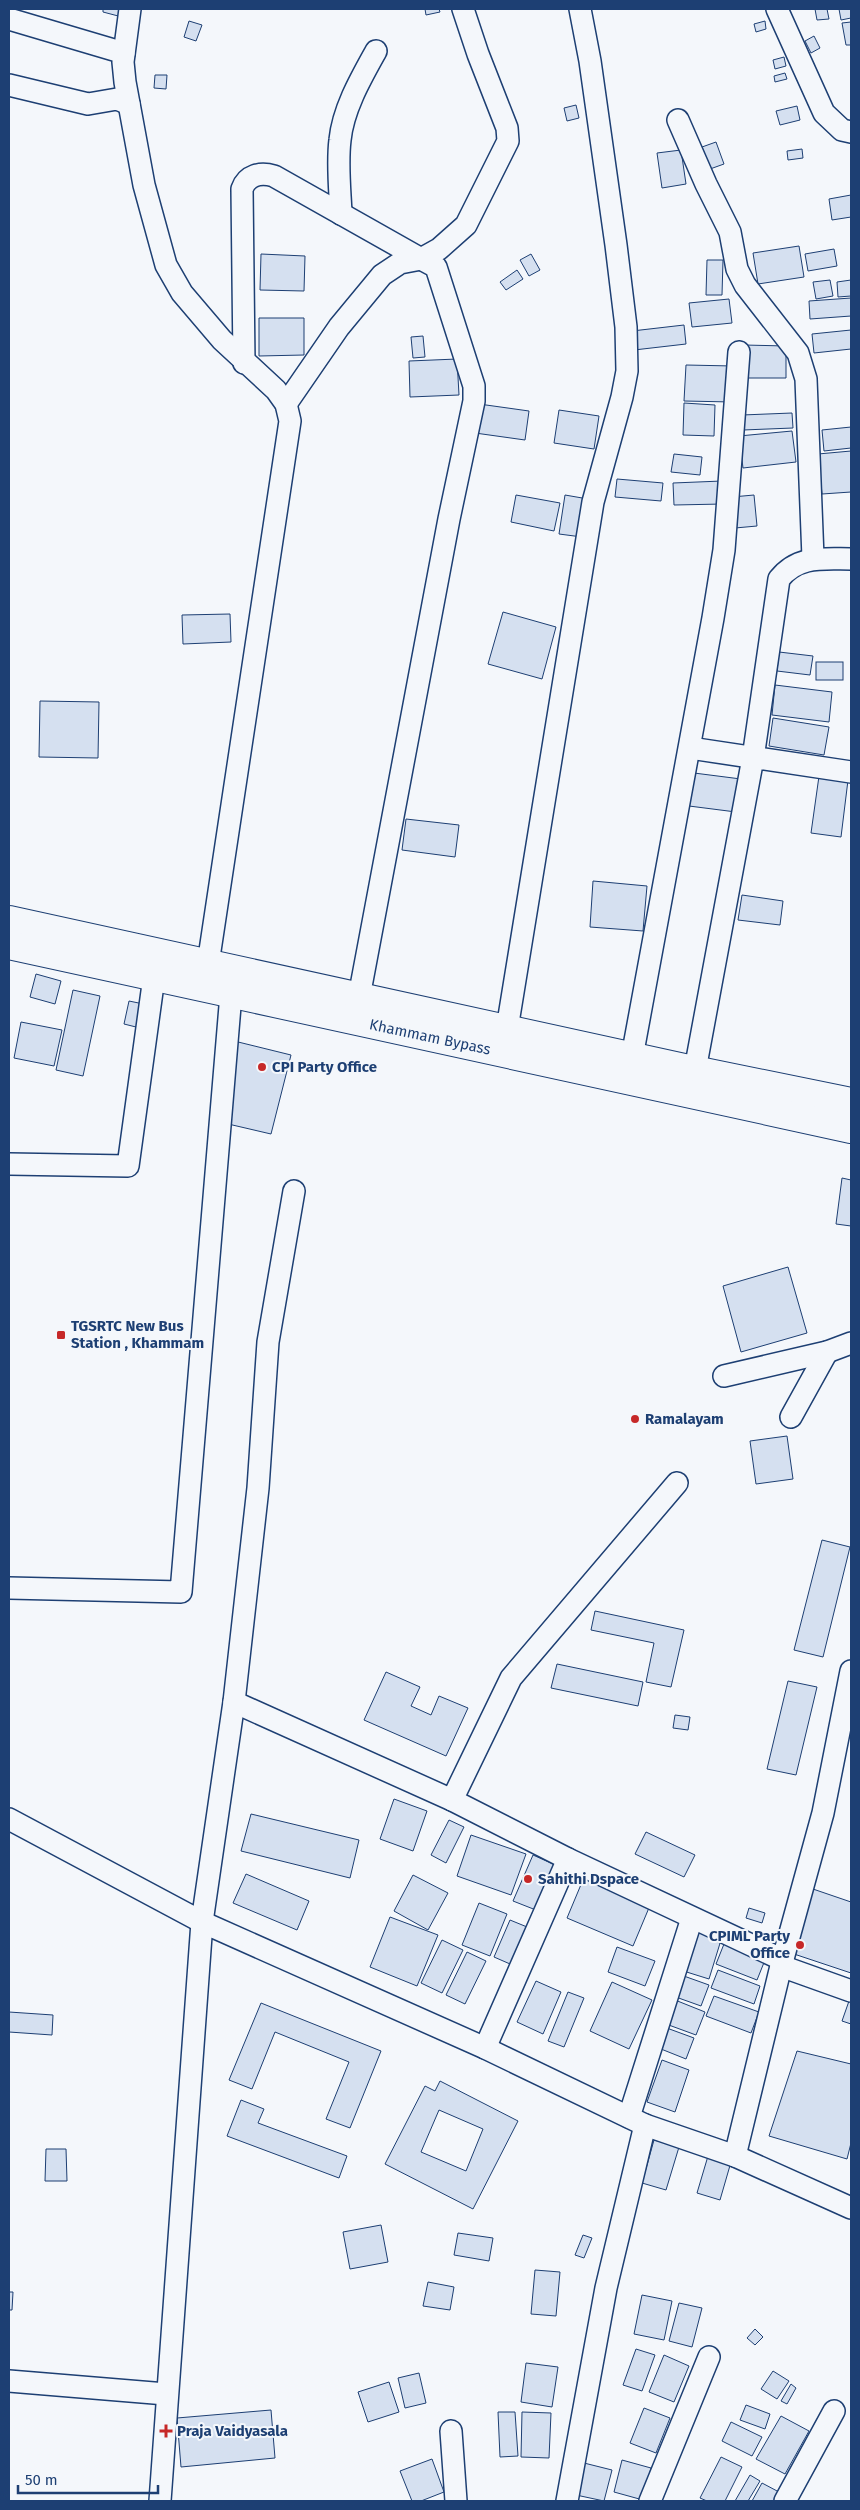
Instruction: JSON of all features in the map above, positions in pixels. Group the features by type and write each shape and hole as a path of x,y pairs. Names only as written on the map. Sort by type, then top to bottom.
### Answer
{"highway":[{"name":"Khammam Bypass","path":"9,920 208,964 348,1002 851,1129"},
{"name":"Khammam Bypass","path":"9,945 231,994 348,1002 507,1029 851,1102"}],"street":[{"path":"130,9 124,53 125,82 144,185 166,264 182,292 244,362 276,390 286,404 290,421 208,964"},
{"path":"286,404 339,327 382,275 400,263 421,259 439,249 466,225 504,152 508,141 508,128 478,54 464,9"},
{"path":"507,1029 593,502 622,397 627,371 626,327 618,263 590,61 580,9"},
{"path":"777,9 824,113 842,130 851,132"},
{"path":"9,19 124,53"},
{"path":"341,214 340,141 342,131 359,84 376,51"},
{"path":"9,85 88,104 117,99 129,104"},
{"path":"678,120 706,184 730,232 737,269 745,285 798,353 806,379 813,558"},
{"path":"244,362 242,189 244,182 253,175 265,174 274,176 436,267 474,386 474,401 348,1002"},
{"path":"632,1056 690,748 724,550 739,352"},
{"path":"696,1070 753,758 779,579 795,564 813,558 851,559"},
{"path":"690,748 851,772"},
{"path":"9,1164 128,1166 154,977"},
{"path":"9,1588 181,1592 231,994"},
{"path":"160,2501 166,2394 202,1922 234,1702 258,1488 268,1342 294,1191"},
{"path":"724,1376 827,1352 851,1343"},
{"path":"791,1417 827,1352"},
{"path":"452,1800 511,1678 677,1483"},
{"path":"734,2156 782,1963 823,1813 851,1671"},
{"path":"234,1702 452,1800 568,1859 782,1963 851,1991"},
{"path":"9,1818 202,1922 485,2048 637,2121 734,2156 851,2208"},
{"path":"485,2048 568,1859"},
{"path":"567,2501 637,2121 692,1918"},
{"path":"650,2501 709,2357"},
{"path":"9,2381 166,2394"},
{"path":"785,2501 834,2412"},
{"path":"451,2432 456,2501"}],"building":[{"path":"103,9 124,9 122,17 103,12"},
{"path":"425,9 439,9 440,12 426,15"},
{"path":"815,9 827,9 829,19 817,20"},
{"path":"839,9 851,9 851,18 841,20"},
{"path":"189,21 202,25 196,41 184,37"},
{"path":"765,21 766,29 756,32 754,24"},
{"path":"851,22 851,45 846,45 842,23"},
{"path":"814,36 820,48 811,53 805,41"},
{"path":"784,57 786,66 775,69 773,60"},
{"path":"785,73 787,79 775,82 774,76"},
{"path":"155,75 167,75 166,89 154,88"},
{"path":"576,105 579,118 567,121 564,108"},
{"path":"797,106 800,120 780,125 776,111"},
{"path":"716,142 724,164 710,169 702,147"},
{"path":"802,149 803,158 788,160 787,151"},
{"path":"681,150 686,184 662,188 657,153"},
{"path":"851,195 851,217 832,220 829,199"},
{"path":"799,246 804,277 758,284 753,253"},
{"path":"834,249 837,266 808,271 805,254"},
{"path":"261,254 305,256 304,291 260,290"},
{"path":"531,254 540,270 529,276 520,260"},
{"path":"707,260 723,260 722,295 706,295"},
{"path":"517,270 523,279 506,290 500,282"},
{"path":"830,280 833,296 816,299 813,282"},
{"path":"851,280 851,296 838,297 837,282"},
{"path":"851,298 851,316 810,319 809,301"},
{"path":"729,299 732,323 692,327 689,303"},
{"path":"259,318 304,318 304,355 259,356"},
{"path":"684,325 686,344 634,350 632,331"},
{"path":"851,330 851,349 814,353 812,334"},
{"path":"423,336 425,357 413,358 411,337"},
{"path":"744,345 786,346 786,378 743,378"},
{"path":"457,359 459,395 410,397 409,361"},
{"path":"686,365 733,366 732,402 684,401"},
{"path":"684,403 715,405 714,436 683,435"},
{"path":"479,404 529,411 525,440 475,433"},
{"path":"559,410 599,416 594,449 554,443"},
{"path":"792,413 793,428 743,430 742,415"},
{"path":"851,427 851,448 824,451 822,430"},
{"path":"792,431 796,462 743,468 739,436"},
{"path":"851,451 851,492 822,494 818,454"},
{"path":"674,454 702,457 700,475 671,472"},
{"path":"617,479 663,483 661,501 615,497"},
{"path":"722,481 723,504 674,505 673,483"},
{"path":"516,495 560,503 554,531 511,522"},
{"path":"565,495 588,499 582,537 559,534"},
{"path":"754,495 757,526 735,528 732,497"},
{"path":"503,612 556,627 542,679 488,664"},
{"path":"230,614 231,642 183,644 182,615"},
{"path":"779,652 813,656 810,675 777,671"},
{"path":"816,662 843,662 843,680 816,680"},
{"path":"775,685 832,692 829,722 772,715"},
{"path":"40,701 99,702 98,758 39,757"},
{"path":"773,718 829,727 824,755 769,746"},
{"path":"820,769 849,772 841,837 811,833"},
{"path":"694,773 741,779 736,812 689,806"},
{"path":"406,819 459,825 455,857 402,850"},
{"path":"593,881 647,886 643,931 590,927"},
{"path":"742,895 783,901 780,925 738,920"},
{"path":"36,974 61,981 55,1004 30,997"},
{"path":"73,990 100,996 83,1076 56,1070"},
{"path":"129,1001 158,1007 152,1031 124,1024"},
{"path":"21,1022 62,1030 54,1066 14,1058"},
{"path":"230,1040 291,1055 271,1134 211,1120"},
{"path":"842,1178 851,1180 851,1226 836,1224"},
{"path":"788,1267 807,1333 741,1352 723,1286"},
{"path":"787,1436 793,1479 756,1484 750,1441"},
{"path":"822,1540 850,1547 823,1657 794,1650"},
{"path":"595,1611 684,1630 671,1687 646,1682 654,1643 591,1630"},
{"path":"557,1664 643,1682 638,1706 551,1688"},
{"path":"386,1672 420,1687 411,1706 431,1715 439,1696 468,1708 446,1756 364,1720"},
{"path":"788,1681 817,1687 796,1775 767,1769"},
{"path":"675,1715 690,1717 688,1730 673,1728"},
{"path":"394,1799 427,1811 413,1851 380,1839"},
{"path":"251,1814 359,1840 350,1878 241,1851"},
{"path":"449,1820 464,1827 446,1863 431,1855"},
{"path":"646,1832 695,1855 684,1877 635,1854"},
{"path":"471,1835 526,1854 511,1895 457,1876"},
{"path":"533,1855 560,1867 541,1912 513,1901"},
{"path":"246,1874 309,1901 297,1930 233,1903"},
{"path":"413,1875 448,1893 428,1930 394,1911"},
{"path":"585,1875 651,1903 633,1946 567,1918"},
{"path":"810,1888 851,1902 851,1973 794,1954"},
{"path":"479,1903 507,1914 490,1956 462,1945"},
{"path":"749,1908 765,1913 762,1923 746,1918"},
{"path":"390,1917 438,1935 417,1986 370,1967"},
{"path":"510,1920 532,1929 517,1967 494,1957"},
{"path":"690,1930 721,1940 709,1979 677,1969"},
{"path":"442,1940 463,1950 442,1993 421,1983"},
{"path":"724,1944 765,1960 757,1980 716,1964"},
{"path":"617,1947 655,1961 645,1986 608,1972"},
{"path":"467,1952 486,1961 465,2004 446,1995"},
{"path":"718,1970 760,1986 754,2004 711,1988"},
{"path":"681,1975 709,1985 701,2006 673,1996"},
{"path":"536,1981 561,1992 543,2034 517,2022"},
{"path":"612,1982 652,2000 629,2049 590,2031"},
{"path":"568,1992 584,1998 564,2047 548,2041"},
{"path":"714,1996 759,2012 751,2033 706,2016"},
{"path":"675,2000 705,2012 696,2035 666,2024"},
{"path":"849,2001 851,2002 851,2024 842,2021"},
{"path":"261,2003 381,2051 350,2128 326,2119 349,2062 275,2032 252,2089 229,2080"},
{"path":"9,2012 53,2015 52,2035 9,2032"},
{"path":"664,2027 694,2038 686,2059 656,2047"},
{"path":"797,2051 851,2064 851,2143 847,2159 769,2136"},
{"path":"662,2060 689,2070 675,2112 647,2102"},
{"path":"440,2081 518,2121 473,2209 385,2164 425,2086 435,2091","holes":["439,2110 483,2129 466,2171 421,2152"]},
{"path":"241,2100 264,2109 258,2123 347,2156 339,2178 227,2136"},
{"path":"654,2140 679,2147 666,2190 642,2183"},
{"path":"46,2149 66,2149 67,2181 45,2181"},
{"path":"708,2156 731,2162 720,2200 697,2193"},
{"path":"381,2225 388,2262 350,2269 343,2232"},
{"path":"458,2233 493,2238 489,2261 454,2255"},
{"path":"583,2235 592,2238 584,2258 575,2255"},
{"path":"535,2270 560,2272 556,2316 531,2314"},
{"path":"428,2282 454,2287 450,2310 423,2306"},
{"path":"9,2292 13,2292 12,2310 9,2310"},
{"path":"642,2295 672,2301 664,2340 634,2334"},
{"path":"679,2303 702,2308 692,2347 669,2341"},
{"path":"755,2329 763,2337 755,2345 747,2338"},
{"path":"636,2349 655,2355 642,2391 623,2385"},
{"path":"664,2355 689,2366 674,2402 649,2392"},
{"path":"526,2363 558,2367 552,2407 521,2402"},
{"path":"773,2371 789,2381 777,2399 761,2389"},
{"path":"419,2373 426,2403 405,2408 398,2378"},
{"path":"389,2382 399,2412 368,2422 358,2392"},
{"path":"791,2384 796,2388 787,2404 781,2401"},
{"path":"746,2405 770,2414 765,2429 740,2420"},
{"path":"644,2408 670,2418 656,2453 630,2443"},
{"path":"271,2410 275,2458 181,2467 177,2418"},
{"path":"498,2412 515,2412 518,2456 500,2457"},
{"path":"522,2412 551,2413 549,2458 521,2457"},
{"path":"781,2416 809,2431 785,2474 756,2459"},
{"path":"731,2422 762,2437 752,2456 722,2441"},
{"path":"721,2457 742,2467 725,2501 707,2501 700,2498"},
{"path":"432,2459 444,2492 421,2501 412,2501 400,2471"},
{"path":"622,2460 651,2468 643,2500 614,2492"},
{"path":"584,2463 612,2470 604,2501 576,2495"},
{"path":"750,2475 760,2481 748,2501 735,2501"},
{"path":"762,2483 779,2492 774,2501 752,2501"}],"place":[{"name":"CPI Party Office","path":"262,1067"},
{"name":"TGSRTC New Bus Station , Khammam","path":"61,1335"},
{"name":"Ramalayam","path":"635,1419"},
{"name":"Sahithi Dspace","path":"528,1879"},
{"name":"CPIML Party Office","path":"800,1945"},
{"name":"Praja Vaidyasala","path":"166,2431"}]}
